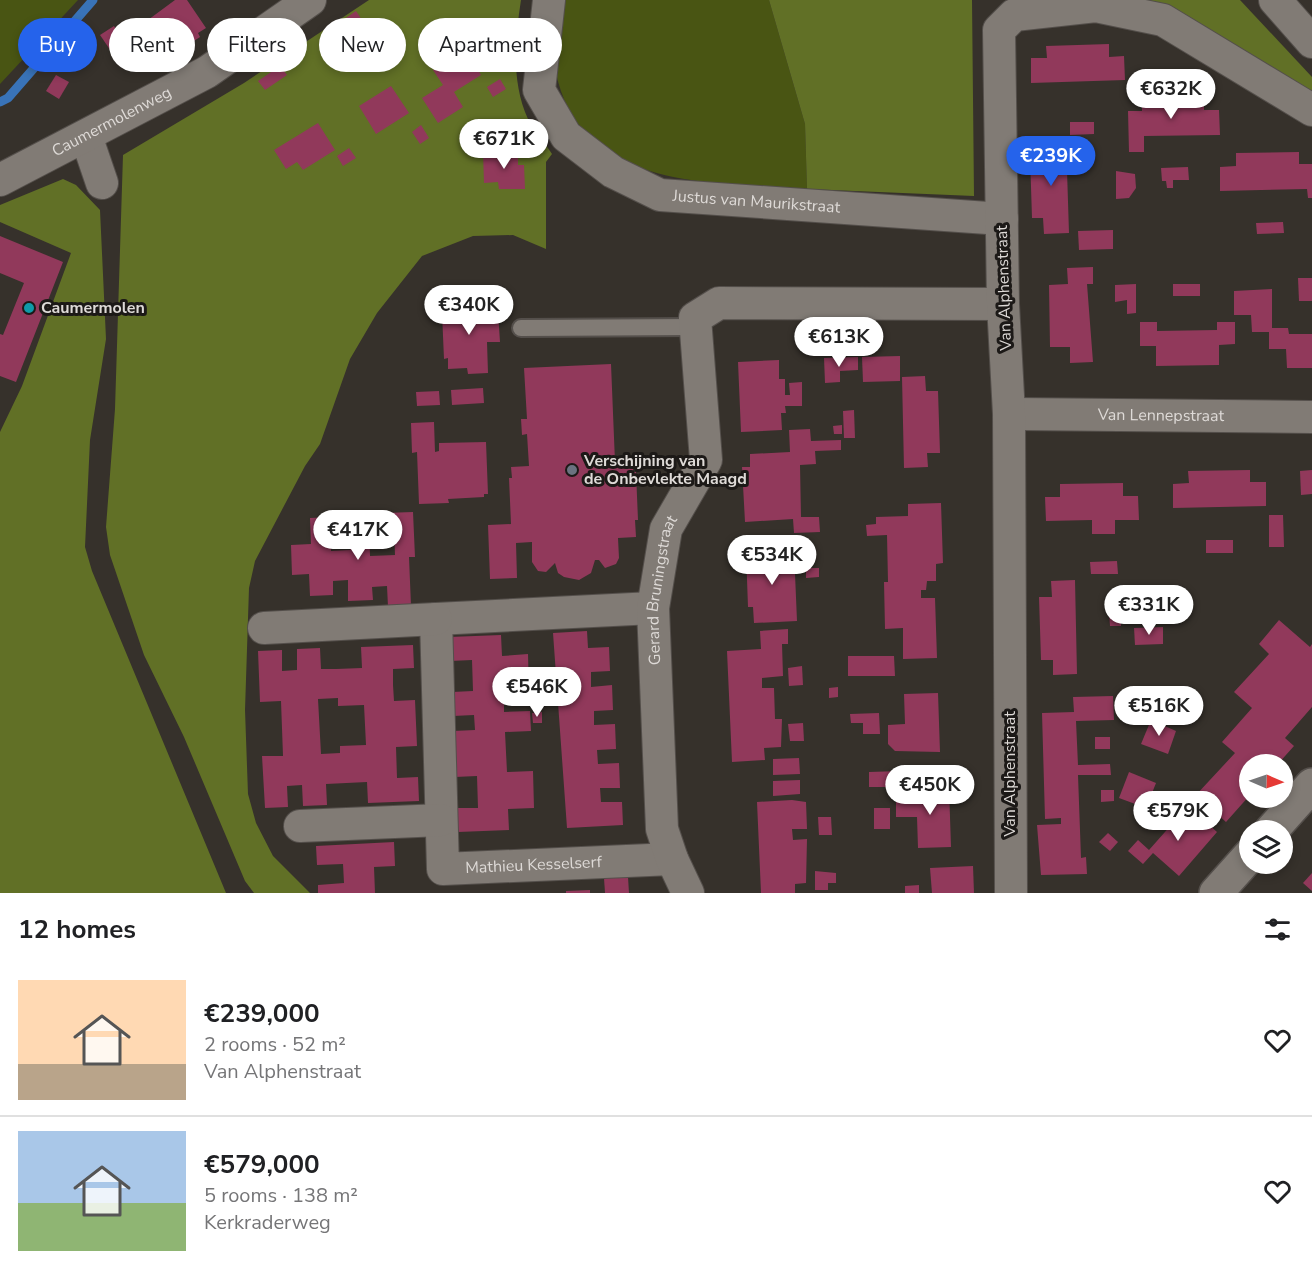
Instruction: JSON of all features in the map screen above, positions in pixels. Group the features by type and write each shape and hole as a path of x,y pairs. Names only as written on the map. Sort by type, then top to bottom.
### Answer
{"street":[{"name":"Caumermolenweg","path":"0,180 207,72 310,0"},
{"name":"Justus van Maurikstraat","path":"549,0 539,90 566,136 613,172 660,195 1002,219"},
{"path":"1275,0 1312,42"},
{"name":"Van Alphenstraat","path":"1011,893 1009,414 1004,304 999,30 1014,15 1096,6 1163,20 1312,110"},
{"path":"86,136 102,183"},
{"path":"695,327 695,318 719,303 1004,304"},
{"name":"Gerard Bruningstraat","path":"688,893 672,859 662,829 653,608 666,529 706,459 695,327"},
{"name":"Van Lennepstraat","path":"1009,414 1312,417"},
{"path":"264,628 653,608"},
{"name":"Mathieu Kesselserf","path":"436,619 443,868 672,859"},
{"path":"1281,820 1312,785"},
{"path":"300,826 441,820"},
{"path":"1216,893 1239,867"}],"lane":[{"path":"521,328 695,327"}],"green space":[{"path":"0,0 78,0 61,18 18,18 18,65 0,84"},
{"path":"369,0 521,0 519,18 418,18 418,72 517,72 519,90 528,119 552,154 546,162 546,249 513,235 473,236 422,256 377,313 350,359 320,444 305,466 255,561 249,588 245,710 248,794 256,823 273,856 310,893 254,893 245,881 184,737 144,655 110,555 106,527 115,409 123,155 261,72 307,72 307,41 319,33 319,72 406,72 406,18 342,18"},
{"path":"558,0 769,0 805,124 807,189 732,185 693,180 656,173 622,160 593,140 570,112 556,73 562,72 562,18 556,18"},
{"path":"769,0 972,0 974,196 807,189 805,124"},
{"path":"1142,0 1240,0 1312,77 1312,104"},
{"path":"63,179 76,185 100,210 106,339 90,440 85,547 92,571 226,893 0,893 0,432 22,386 71,253 0,222 0,205"}],"building":[{"path":"175,0 187,0 206,28 198,33 200,37 195,40 195,18 151,18"},
{"path":"356,11 361,18 346,18"},
{"path":"109,29 109,48 100,35"},
{"path":"1109,44 1109,57 1124,56 1125,80 1031,83 1031,58 1047,58 1046,46"},
{"path":"271,72 285,72 287,75 265,90 258,81"},
{"path":"434,72 479,72 481,75 454,92 463,107 438,123 422,98 443,85"},
{"path":"56,75 69,82 59,99 46,91"},
{"path":"500,79 506,89 493,97 487,87"},
{"path":"391,86 409,113 376,134 359,106"},
{"path":"1204,98 1204,110 1219,110 1220,135 1144,136 1144,152 1129,152 1128,111 1142,111 1142,99"},
{"path":"1070,122 1094,122 1094,134 1070,135"},
{"path":"318,123 335,150 303,170 297,162 286,169 274,150"},
{"path":"421,125 429,138 420,144 412,132"},
{"path":"1085,138 1086,155 1070,156 1069,139"},
{"path":"1066,139 1069,233 1044,234 1043,218 1032,218 1030,156 1041,156 1041,140"},
{"path":"349,148 356,158 343,166 337,156"},
{"path":"518,151 518,165 524,165 525,189 499,189 498,182 484,183 483,152"},
{"path":"1299,152 1299,164 1312,164 1312,198 1308,198 1307,189 1220,191 1220,167 1236,166 1236,153"},
{"path":"1188,167 1189,180 1173,180 1173,188 1167,188 1166,181 1162,181 1161,168"},
{"path":"1116,171 1135,174 1136,188 1129,198 1116,199"},
{"path":"1283,222 1284,233 1257,234 1256,223"},
{"path":"1113,230 1113,249 1079,250 1078,231"},
{"name":"Caumermolen","path":"0,236 63,262 16,382 0,376 0,334 3,335 24,283 0,273"},
{"path":"1093,267 1093,284 1087,284 1093,362 1070,363 1070,347 1050,347 1049,285 1068,284 1067,268"},
{"path":"1298,278 1312,278 1312,301 1299,301"},
{"path":"1136,284 1136,313 1127,314 1127,300 1115,302 1115,285"},
{"path":"1173,284 1200,284 1200,296 1173,296"},
{"path":"1272,289 1272,328 1288,328 1289,334 1312,334 1312,368 1287,368 1286,349 1269,349 1269,332 1252,332 1251,315 1234,315 1234,291"},
{"path":"447,305 485,305 485,311 498,311 500,342 487,342 488,373 468,374 467,368 448,369 448,358 444,359 442,313"},
{"path":"1140,322 1157,322 1157,331 1217,330 1217,322 1235,322 1235,344 1219,345 1219,365 1156,366 1156,346 1140,346"},
{"path":"900,356 900,381 863,382 862,357"},
{"path":"858,357 858,370 840,371 840,382 825,383 824,358"},
{"path":"779,360 779,379 785,379 785,395 790,395 789,383 802,382 802,406 785,406 786,413 781,413 782,430 741,432 738,362"},
{"name":"Verschijning van de Onbevlekte Maagd","path":"611,364 615,462 633,462 633,472 636,472 638,520 635,520 636,537 618,538 619,558 616,564 605,568 599,560 595,560 591,573 579,580 564,577 558,573 555,563 546,572 538,571 532,562 532,542 516,543 517,578 490,579 488,525 511,524 509,478 512,478 511,467 529,466 527,434 522,435 521,419 527,419 524,368"},
{"path":"925,376 926,391 938,391 940,453 927,453 928,467 904,468 902,377"},
{"path":"483,388 484,403 452,405 451,390"},
{"path":"439,391 440,405 417,406 416,392"},
{"path":"854,410 855,438 844,438 843,411"},
{"path":"434,422 435,452 439,451 439,443 486,442 488,494 484,494 484,497 448,499 449,503 419,504 417,452 412,453 411,423"},
{"path":"842,425 842,434 834,434 833,426"},
{"path":"810,429 811,441 841,440 841,450 815,451 816,464 800,465 801,517 819,517 820,532 794,533 793,519 745,522 742,467 750,467 750,454 790,452 789,430"},
{"path":"1250,470 1250,482 1266,482 1266,506 1173,508 1173,484 1189,483 1188,471"},
{"path":"1312,470 1312,494 1301,495 1300,471"},
{"path":"1123,483 1123,496 1138,496 1139,520 1115,520 1115,534 1092,534 1092,520 1046,521 1045,497 1060,497 1060,484"},
{"path":"941,503 943,563 936,564 936,581 927,581 926,590 921,590 921,598 935,598 937,658 903,659 903,628 885,629 884,582 888,582 887,535 867,536 866,525 876,524 876,517 908,516 908,504"},
{"path":"413,512 415,557 409,557 411,606 388,607 387,586 372,587 373,600 348,601 348,580 333,581 333,595 310,596 309,574 292,575 291,545 311,544 310,518 330,517 331,551 350,550 349,524 369,523 370,556 395,555 394,529 385,530 384,513"},
{"path":"1269,515 1283,515 1284,547 1269,547"},
{"path":"1206,540 1233,540 1233,553 1206,553"},
{"path":"794,550 797,621 754,623 753,607 748,607 746,552"},
{"path":"1117,561 1118,574 1091,574 1090,562"},
{"path":"806,568 819,568 819,577 806,578"},
{"path":"1075,580 1077,674 1053,675 1053,660 1041,660 1039,597 1052,597 1051,581"},
{"path":"1121,612 1121,626 1110,626 1109,613"},
{"path":"1279,620 1310,647 1312,644 1312,707 1285,738 1294,746 1287,754 1239,754 1239,807 1226,822 1196,795 1235,753 1222,742 1252,708 1234,692 1269,654 1259,644"},
{"path":"1163,627 1163,644 1135,645 1134,628"},
{"path":"788,629 788,644 782,644 783,676 762,678 762,688 774,688 775,719 782,719 781,747 764,748 765,760 732,762 727,651 761,649 760,631"},
{"path":"587,631 588,648 609,647 610,671 591,672 591,687 612,685 613,710 594,711 594,725 615,724 616,749 597,750 598,764 619,763 620,788 600,788 601,802 622,802 623,825 567,828 553,633"},
{"path":"501,635 502,656 528,654 529,692 504,693 504,712 530,711 531,731 505,732 507,772 533,771 534,808 508,809 509,830 458,832 457,808 478,808 477,776 455,777 453,731 475,730 474,715 453,716 452,692 473,691 472,660 450,661 449,637"},
{"path":"413,645 414,668 393,669 393,685 394,701 415,700 417,746 396,747 397,778 418,777 419,801 368,803 367,782 326,784 327,805 303,806 302,785 287,786 288,807 265,808 262,756 283,756 281,701 260,702 258,651 282,650 282,671 297,670 297,649 320,648 321,669 362,668 361,647","holes":["338,698 338,706 364,705 366,745 340,746 340,753 321,754 318,699"]},
{"path":"848,656 894,656 895,676 848,676"},
{"path":"802,666 803,685 789,686 788,668"},
{"path":"838,687 838,697 829,698 829,688"},
{"path":"938,693 940,752 895,751 888,744 888,725 905,724 904,694"},
{"path":"1113,696 1114,720 1076,721 1078,765 1110,764 1111,775 1078,775 1081,858 1086,857 1087,874 1041,875 1037,825 1061,824 1061,818 1045,819 1042,713 1074,712 1073,697"},
{"path":"542,712 542,723 533,723 532,713"},
{"path":"879,713 880,734 863,734 863,723 851,723 850,714"},
{"path":"1151,720 1176,731 1168,754 1141,744"},
{"path":"803,723 804,741 790,741 788,724"},
{"path":"1095,737 1110,737 1110,749 1095,749"},
{"path":"799,758 800,774 773,775 773,759"},
{"path":"900,771 900,787 869,787 869,772"},
{"path":"1129,772 1156,783 1146,808 1119,798"},
{"path":"800,780 800,794 773,796 773,781"},
{"path":"949,787 951,847 918,848 917,817 896,817 896,801 917,800 916,788"},
{"path":"1101,790 1114,790 1114,801 1101,802"},
{"path":"792,800 806,802 807,829 792,829 793,840 807,839 806,883 795,884 795,893 761,893 757,802"},
{"path":"1188,806 1217,832 1179,876 1153,853 1143,864 1128,851 1138,840 1149,850"},
{"path":"874,808 890,808 890,829 874,829"},
{"path":"818,817 831,817 832,835 819,835"},
{"path":"1108,833 1118,842 1110,851 1099,842"},
{"path":"394,842 395,866 374,867 375,893 318,893 318,885 344,883 343,864 317,865 316,846"},
{"path":"973,866 974,893 932,893 930,868"},
{"path":"815,871 836,873 836,883 828,883 828,890 815,890"},
{"path":"1312,873 1312,891 1303,883"},
{"path":"628,877 629,893 605,893 604,878"},
{"path":"919,885 919,893 905,893 905,886"},
{"path":"590,890 590,893 566,893 566,891"}],"waterway":[{"path":"0,102 8,98 93,0"}],"place":[{"name":"Caumermolen","path":"29,308"},
{"name":"Verschijning van de Onbevlekte Maagd","path":"572,470"}]}
